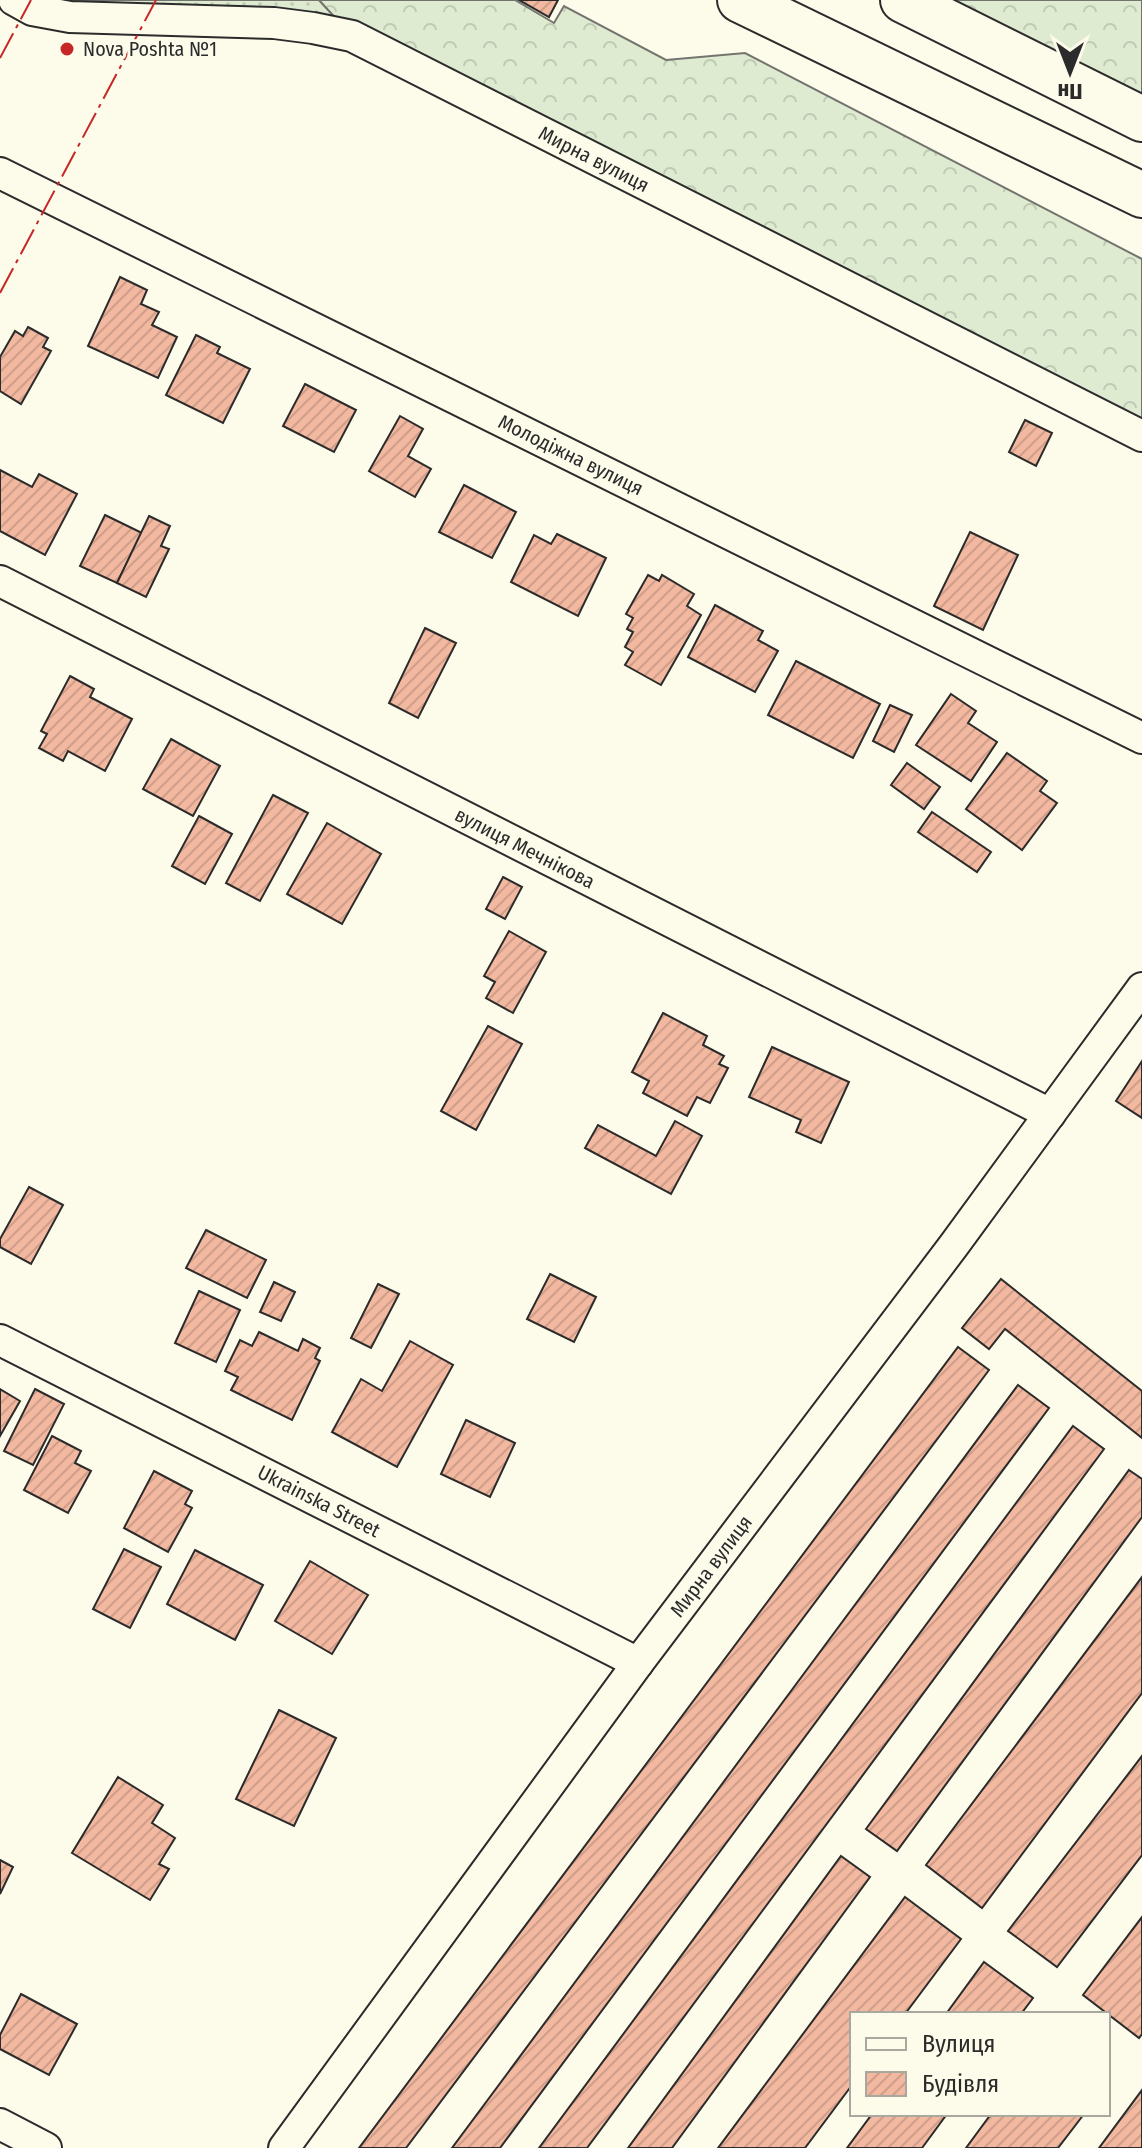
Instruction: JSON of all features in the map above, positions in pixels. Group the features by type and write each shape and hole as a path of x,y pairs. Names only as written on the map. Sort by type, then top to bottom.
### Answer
{"highway":[{"path":"740,0 1142,195"},
{"path":"903,0 1142,119"}],"street":[{"name":"Мирна вулиця","path":"14,0 32,10 70,17 274,23 352,36 1142,436"},
{"name":"Молодіжна вулиця","path":"0,173 1142,738"},
{"name":"вулиця Мечнікова","path":"0,581 1050,1114"},
{"name":"Мирна вулиця","path":"284,2148 638,1663 945,1258 1142,988"},
{"name":"Ukrainska Street","path":"0,1340 638,1663"},
{"path":"0,2124 46,2148"}],"green space":[{"path":"22,0 319,0 352,36"},
{"path":"319,0 515,0 554,23 564,6 666,60 745,53 1142,259 1142,436 352,36"},
{"path":"949,0 1142,0 1142,99"}],"building":[{"path":"519,0 558,0 549,17"},
{"path":"120,277 147,290 141,304 159,312 152,325 177,337 158,378 88,346"},
{"path":"28,327 48,338 43,347 51,351 21,404 0,391 0,357 15,331 23,336"},
{"path":"196,335 220,347 217,353 250,369 223,423 166,395"},
{"path":"305,384 356,410 334,452 283,426"},
{"path":"400,416 423,429 408,456 431,469 415,497 369,471"},
{"path":"1025,420 1052,433 1036,466 1009,452"},
{"path":"0,470 32,487 39,474 77,494 45,555 0,531"},
{"path":"464,485 516,512 492,558 439,532"},
{"path":"105,515 142,533 117,583 80,566"},
{"path":"149,516 170,526 161,546 169,549 146,597 117,583"},
{"path":"970,532 1018,555 983,630 934,606"},
{"path":"557,534 606,558 578,616 511,582 534,535 551,544"},
{"path":"648,575 659,581 662,575 694,594 687,606 701,615 661,685 625,665 633,652 625,647 633,632 627,629 633,618 626,614"},
{"path":"715,605 763,631 758,640 778,651 755,692 688,657"},
{"path":"425,628 456,643 418,718 389,703"},
{"path":"796,661 880,704 853,758 768,715"},
{"path":"70,676 94,689 90,697 132,719 105,771 68,751 63,761 39,748 47,734 41,731"},
{"path":"951,694 976,711 968,723 997,742 971,781 916,745"},
{"path":"890,705 912,715 894,752 873,741"},
{"path":"171,739 220,766 193,816 143,789"},
{"path":"1007,753 1047,781 1040,791 1057,803 1022,850 966,809"},
{"path":"907,763 940,787 924,809 891,785"},
{"path":"273,795 308,813 260,901 226,883"},
{"path":"932,812 991,852 977,872 918,832"},
{"path":"199,816 232,834 205,884 172,866"},
{"path":"327,823 381,854 342,924 287,894"},
{"path":"503,877 522,887 505,919 486,909"},
{"path":"509,931 546,952 513,1013 486,998 495,982 484,976"},
{"path":"663,1013 707,1036 703,1045 724,1056 719,1064 728,1068 710,1103 697,1097 687,1116 643,1093 649,1081 632,1072"},
{"path":"488,1026 522,1044 476,1130 441,1111"},
{"path":"772,1047 849,1082 821,1143 796,1132 801,1120 749,1097"},
{"path":"1142,1061 1142,1118 1116,1101"},
{"path":"675,1121 702,1136 671,1194 585,1148 598,1125 656,1156"},
{"path":"29,1187 63,1205 31,1264 0,1247 0,1239"},
{"path":"206,1230 266,1260 247,1298 186,1268"},
{"path":"550,1274 596,1297 574,1342 527,1319"},
{"path":"1001,1279 1142,1391 1142,1438 1005,1329 989,1349 962,1328"},
{"path":"274,1282 295,1292 281,1321 260,1312"},
{"path":"378,1284 399,1294 371,1348 351,1338"},
{"path":"199,1291 240,1310 216,1362 175,1343"},
{"path":"259,1332 298,1351 303,1339 320,1348 315,1358 320,1361 292,1420 231,1390 238,1377 225,1371 240,1340 252,1346"},
{"path":"410,1341 453,1365 397,1467 332,1432 361,1379 382,1391"},
{"path":"958,1347 989,1370 406,2148 359,2148"},
{"path":"1018,1385 1049,1408 500,2148 452,2148"},
{"path":"0,1389 20,1401 0,1436"},
{"path":"35,1389 64,1404 33,1465 4,1451"},
{"path":"466,1420 515,1443 490,1497 441,1474"},
{"path":"1073,1426 1104,1449 587,2148 539,2148"},
{"path":"52,1436 81,1451 75,1463 91,1471 68,1513 24,1490"},
{"path":"1129,1470 1142,1479 1142,1517 897,1851 866,1829"},
{"path":"154,1471 192,1491 185,1504 192,1508 168,1552 124,1528"},
{"path":"124,1549 161,1567 130,1628 93,1609"},
{"path":"195,1550 263,1585 235,1640 167,1604"},
{"path":"310,1561 368,1595 332,1654 275,1621"},
{"path":"1142,1577 1142,1693 982,1908 926,1865"},
{"path":"279,1710 336,1738 294,1826 236,1799"},
{"path":"1142,1756 1142,1855 1057,1967 1008,1931"},
{"path":"118,1777 163,1805 152,1823 175,1838 159,1864 169,1869 150,1900 72,1853"},
{"path":"841,1856 870,1877 672,2148 628,2148"},
{"path":"0,1860 13,1867 0,1894"},
{"path":"905,1897 961,1939 906,2012 850,2012 850,2088 805,2148 718,2148"},
{"path":"1142,1917 1142,2034 1139,2038 1110,2016 1110,2012 1105,2012 1083,1995"},
{"path":"984,1962 1033,1998 1022,2012 947,2012"},
{"path":"21,1994 77,2024 49,2075 0,2049 0,2035"},
{"path":"1142,2090 1142,2148 1099,2148"},
{"path":"871,2116 946,2116 922,2148 847,2148"},
{"path":"990,2116 1082,2116 1058,2148 966,2148"}],"power":[{"path":"0,58 31,0"},
{"path":"0,293 156,0"}],"place":[{"name":"Nova Poshta №1","path":"67,49"}]}
